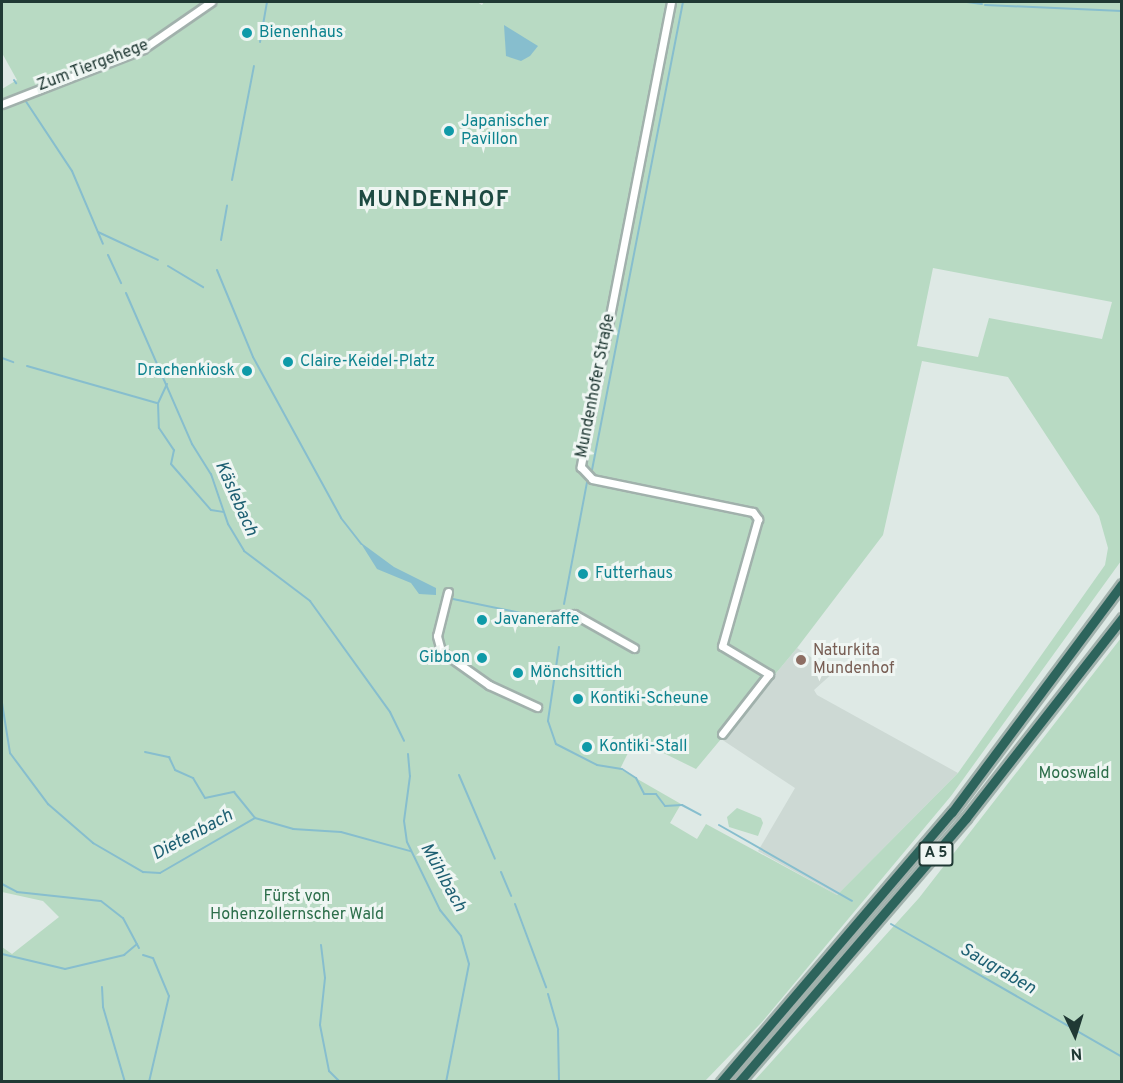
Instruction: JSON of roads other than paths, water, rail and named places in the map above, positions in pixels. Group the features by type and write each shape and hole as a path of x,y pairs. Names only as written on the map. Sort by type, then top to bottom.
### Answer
{"highway":[{"name":"A 5","path":"722,1082 952,812 1122,584"},
{"name":"A 5","path":"739,1082 966,818 1122,618"}],"street":[{"name":"Zum Tiergehege","path":"2,104 143,49 211,2"},
{"name":"Mundenhofer Straße","path":"671,2 581,467 592,479 753,512 758,519 722,646 769,674 722,734"},
{"path":"448,592 437,636 441,651 489,685 537,707"},
{"path":"555,615 574,614 634,648"}],"water":[{"path":"504,25 538,46 530,56 521,61 506,56"},
{"path":"360,542 394,567 436,588 436,595 419,594 411,583 377,569"}],"waterway":[{"path":"260,42 267,2"},
{"path":"592,470 683,2"},
{"path":"967,2 982,4"},
{"path":"985,5 1122,11"},
{"path":"232,180 254,66"},
{"name":"Käslebach","path":"25,100 72,171 103,244"},
{"path":"221,240 227,206"},
{"path":"98,232 158,260"},
{"name":"Käslebach","path":"108,255 121,283"},
{"path":"168,266 203,287"},
{"path":"217,270 253,357 341,518 361,544"},
{"name":"Käslebach","path":"126,293 192,444 211,474 228,524 244,551 310,601 390,712 404,741"},
{"path":"2,358 13,362"},
{"path":"27,366 157,403"},
{"name":"Mühlbach","path":"167,384 158,403 159,428 174,450 171,464 211,510 223,512"},
{"path":"564,604 587,482"},
{"path":"453,599 521,613"},
{"path":"559,647 548,721 556,744 597,765 622,769 636,778 644,794 656,794 665,806 682,805 701,815"},
{"name":"Dietenbach","path":"2,703 10,753 48,804 93,843 143,872 160,873 255,818 293,829 341,832 410,851"},
{"path":"145,752 169,757 175,770 193,778 205,798 234,792 255,818"},
{"name":"Mühlbach","path":"408,754 410,776 404,821 407,842 440,910 461,936 469,964 446,1082"},
{"path":"459,775 495,859"},
{"name":"Saugraben","path":"719,825 852,901"},
{"path":"501,872 511,896"},
{"path":"2,884 17,892 101,901 123,918 139,948"},
{"path":"515,904 546,987"},
{"name":"Saugraben","path":"891,924 1122,1057"},
{"path":"2,954 65,969 124,955 137,944"},
{"path":"321,945 325,978 320,1025 329,1071 340,1082"},
{"path":"143,955 153,958 169,996 149,1082"},
{"path":"102,987 103,1007 125,1082"},
{"path":"548,994 558,1030 559,1082"}],"place":[{"name":"Bienenhaus","path":"247,33"},
{"name":"Japanischer Pavillon","path":"449,131"},
{"name":"Claire-Keidel-Platz","path":"288,362"},
{"name":"Drachenkiosk","path":"247,371"},
{"name":"Futterhaus","path":"583,574"},
{"name":"Javaneraffe","path":"482,620"},
{"name":"Gibbon","path":"482,658"},
{"name":"Naturkita Mundenhof","path":"801,660"},
{"name":"Mönchsittich","path":"518,673"},
{"name":"Kontiki-Scheune","path":"578,699"},
{"name":"Kontiki-Stall","path":"587,747"}],"district":[{"name":"MUNDENHOF","path":"434,201"}],"park label":[{"name":"Mooswald","path":"1074,774"},
{"name":"Fürst von Hohenzollernscher Wald","path":"297,906"}]}
